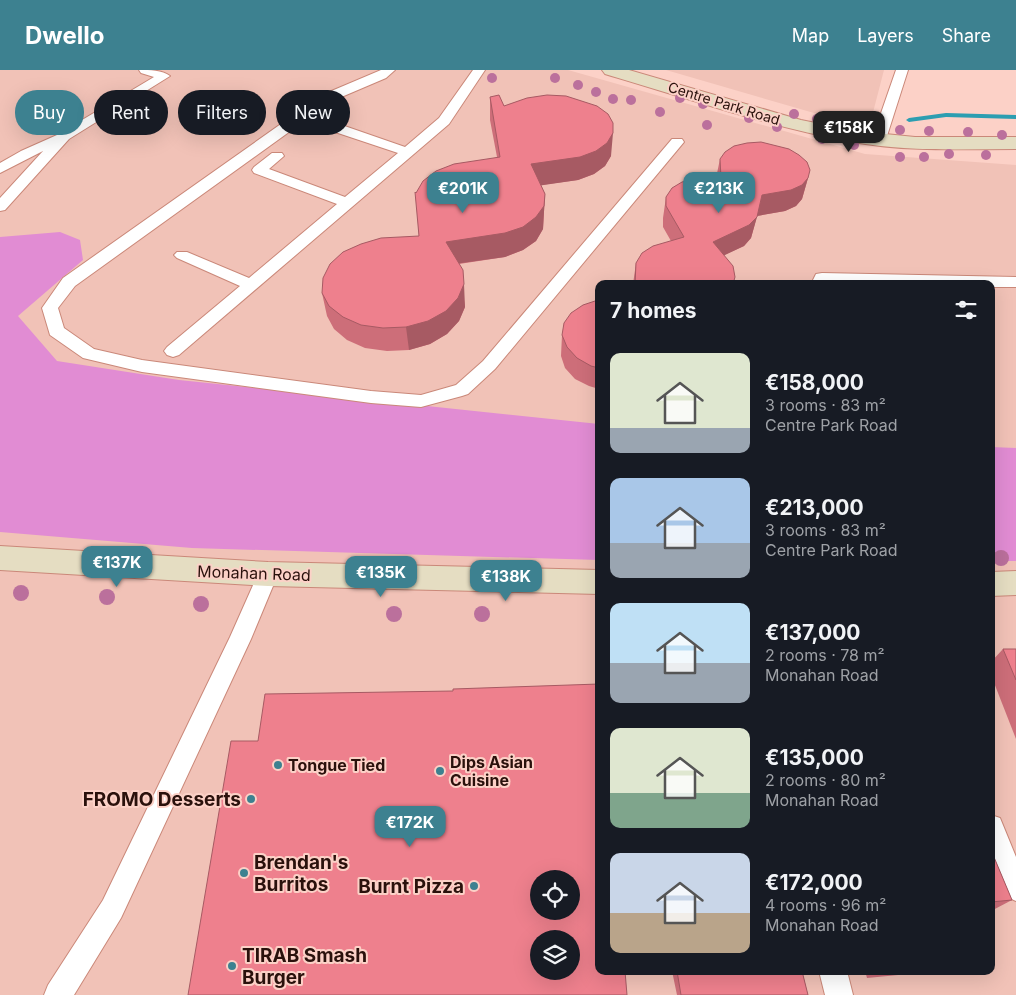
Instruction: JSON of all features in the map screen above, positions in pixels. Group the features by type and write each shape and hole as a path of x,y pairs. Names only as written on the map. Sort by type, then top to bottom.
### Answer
{"street":[{"name":"Centre Park Road","path":"611,70 798,125 855,137 915,143 1016,142"},
{"name":"Monahan Road","path":"0,558 268,574 595,582"},
{"path":"995,584 1016,583"}],"lane":[{"path":"0,169 64,136 164,76 145,70"},
{"path":"389,70 382,75 327,98 70,282 50,308 56,331 89,354 142,366 371,397 421,400 462,390 490,366 677,142"},
{"path":"173,351 408,152 450,114 479,70"},
{"path":"879,139 902,70"},
{"path":"350,132 408,152"},
{"path":"0,208 64,136"},
{"path":"277,156 259,170 347,203"},
{"path":"182,255 250,284"},
{"path":"821,280 822,278 919,280"},
{"path":"995,282 1016,282"},
{"path":"58,995 112,909 240,639 268,574"},
{"path":"995,837 1016,888"},
{"path":"833,975 839,995"}],"shaded area":[{"path":"0,70 568,70 865,154 1016,165 1016,995 0,995"},
{"path":"666,70 884,70 870,124 814,113"},
{"path":"60,232 80,240 83,260 18,316 57,361 179,380 595,424 595,560 192,548 0,532 0,237"},
{"path":"995,447 1016,448 1016,561 995,561"}],"building":[{"path":"499,95 504,106 527,98 547,95 566,96 597,106 608,114 613,123 613,133 607,143 596,151 580,157 531,164 545,194 544,206 536,217 523,227 505,233 446,242 463,270 464,284 458,298 446,311 428,321 406,327 383,328 361,325 343,317 329,306 322,293 323,278 330,264 343,252 361,244 381,238 419,236 415,192 423,181 436,171 454,164 500,157 490,97"},
{"path":"761,142 789,149 807,162 810,170 808,178 802,185 791,190 762,195 757,217 749,225 713,242 733,266 734,280 635,280 636,263 642,253 653,246 684,237 666,206 666,197 672,188 682,182 695,179 721,178 720,159 725,152 734,146"},
{"path":"595,301 595,367 577,358 567,347 562,335 564,323 571,313 583,305"},
{"path":"1003,649 1016,649 1016,680"},
{"path":"595,684 595,975 625,975 627,995 188,995 231,741 258,741 265,694 453,691 453,689"},
{"path":"995,860 1012,900 995,902"},
{"path":"678,975 803,975 808,995 681,995"}],"waterway":[{"path":"909,120 946,115 1016,117"}],"place":[{"name":"Tongue Tied","path":"278,765"},
{"name":"Dips Asian Cuisine","path":"440,771"},
{"name":"FROMO Desserts","path":"251,799"},
{"name":"Brendan's Burritos","path":"244,873"},
{"name":"Burnt Pizza","path":"474,886"},
{"name":"TIRAB Smash Burger","path":"232,966"}]}
